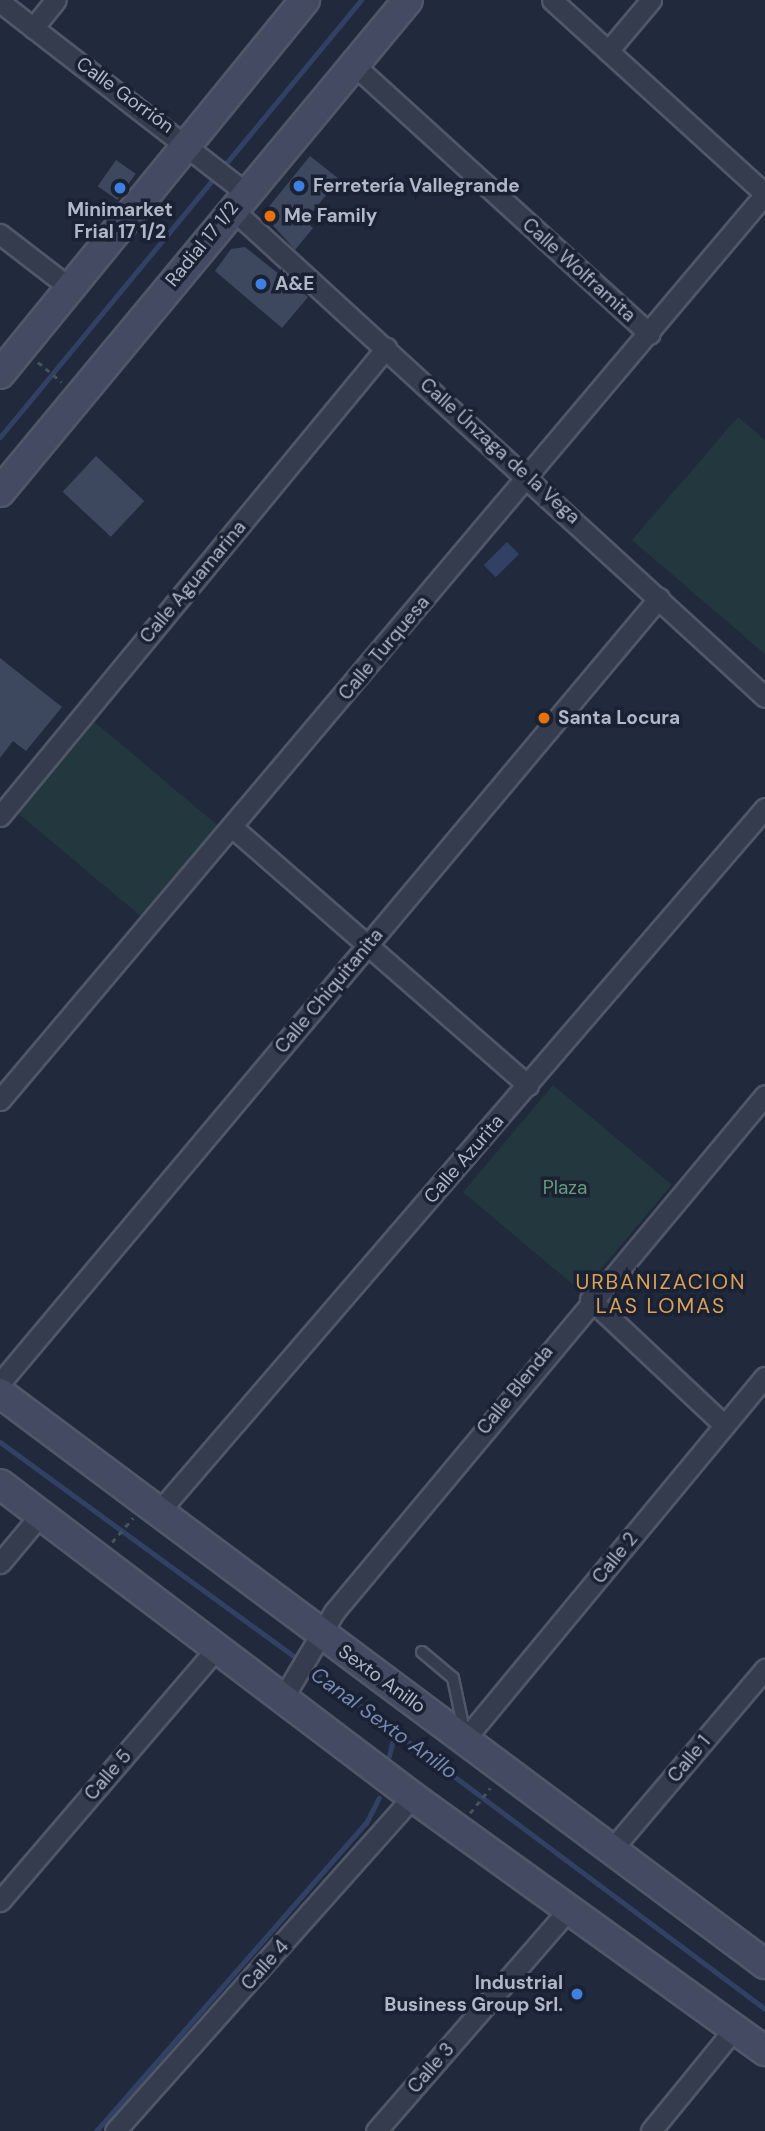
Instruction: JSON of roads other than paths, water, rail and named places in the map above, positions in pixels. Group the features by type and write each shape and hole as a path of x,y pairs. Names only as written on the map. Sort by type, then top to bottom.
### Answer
{"main road":[{"path":"0,374 70,288 193,146 304,0"},
{"name":"Radial 17 1/2","path":"0,492 237,194 408,0"},
{"name":"Sexto Anillo","path":"0,1393 319,1644 466,1739 765,1964"},
{"path":"0,1484 216,1649 288,1690 413,1797 765,2051"}],"street":[{"path":"33,28 56,0"},
{"path":"552,0 765,194"},
{"path":"608,51 651,0"},
{"name":"Calle Gorrión","path":"0,2 193,146 237,194"},
{"name":"Calle Wolframita","path":"353,64 650,334"},
{"name":"Calle Únzaga de la Vega","path":"237,194 386,348 529,476 765,697"},
{"name":"Calle Turquesa","path":"0,1100 650,334 765,194"},
{"path":"0,234 70,288"},
{"name":"Calle Aguamarina","path":"2,811 386,348"},
{"name":"Calle Chiquitanita","path":"0,1383 659,598"},
{"name":"Calle Azurita","path":"150,1510 528,1084 765,808"},
{"path":"232,827 528,1084"},
{"name":"Calle Blenda","path":"288,1690 319,1644 334,1612 590,1298 765,1095"},
{"path":"590,1298 724,1424"},
{"name":"Calle 2","path":"466,1739 765,1377"},
{"path":"0,1563 41,1514"},
{"name":"Calle 5","path":"0,1901 216,1649"},
{"name":"Calle 1","path":"613,1848 765,1669"},
{"name":"Calle 4","path":"115,2131 413,1797"},
{"name":"Calle 3","path":"376,2131 569,1909"},
{"path":"651,2131 735,2028"}],"lane":[{"path":"422,1652 453,1678 466,1739"}],"water":[{"path":"507,542 519,554 496,577 484,565"}],"waterway":[{"path":"0,437 361,0"},
{"name":"Canal Sexto Anillo","path":"0,1442 300,1661"},
{"name":"Canal Sexto Anillo","path":"308,1667 765,2009"},
{"path":"389,1756 395,1730"},
{"path":"96,2131 366,1823 379,1798"}],"place":[{"name":"Ferretería Vallegrande","path":"299,186"},
{"name":"Minimarket Frial 17 1/2","path":"120,188"},
{"name":"Me Family","path":"270,216"},
{"name":"A&E","path":"261,284"},
{"name":"Santa Locura","path":"544,718"},
{"name":"Industrial Business Group Srl.","path":"577,1994"}],"district":[{"name":"URBANIZACION LAS LOMAS","path":"661,1294"}],"park label":[{"name":"Plaza","path":"565,1188"}]}
